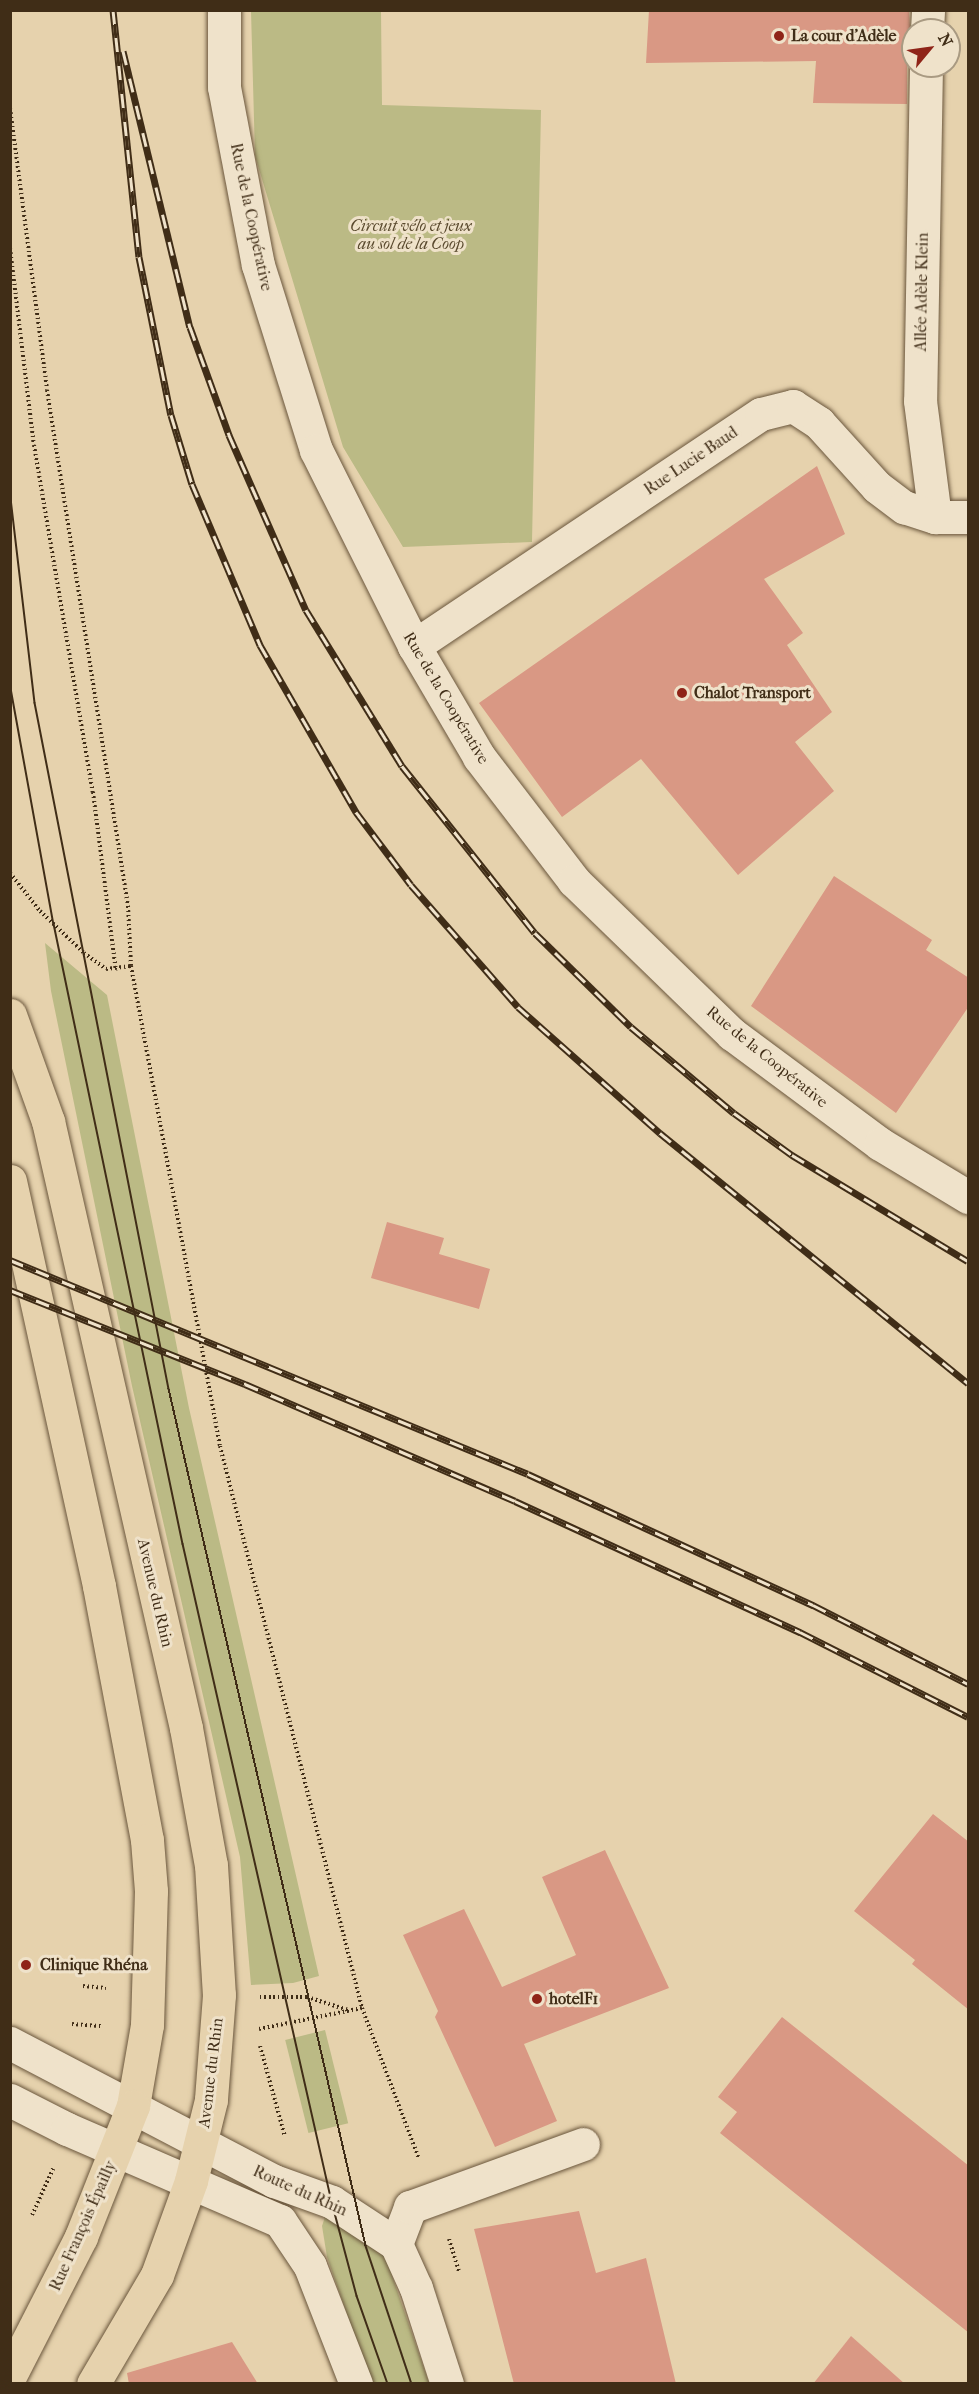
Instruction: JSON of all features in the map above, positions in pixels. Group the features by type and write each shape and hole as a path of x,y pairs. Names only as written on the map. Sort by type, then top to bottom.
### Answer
{"main road":[{"name":"Avenue du Rhin","path":"10,1015 48,1121 186,1728 211,1865 219,1995 211,2100 202,2145 191,2181"},
{"path":"10,1181 99,1586 147,1840 149,1990 133,2106"},
{"name":"Rue François Épailly","path":"10,2376 81,2237 85,2221 117,2151 133,2106"},
{"path":"93,2384 157,2274 191,2181"}],"street":[{"name":"Rue de la Coopérative","path":"225,10 224,87 258,265 316,450 414,646 479,757 574,881 732,1034 880,1144 969,1197"},
{"name":"Allée Adèle Klein","path":"927,78 920,401 935,517"},
{"name":"Rue Lucie Baud","path":"414,646 761,414 793,406 819,423 877,487 904,507 935,517 969,517"},
{"name":"Route du Rhin","path":"10,2043 274,2181 332,2202 396,2244"},
{"name":"Route du Rhin","path":"10,2100 117,2151 280,2221 297,2241 357,2384"},
{"path":"447,2384 416,2288 396,2244 410,2207 583,2144"}],"path":[{"path":"10,108 47,390 128,906 131,966 220,1446 362,2008 404,2127 437,2197 460,2277"},
{"path":"10,248 34,445 93,792 116,971"},
{"path":"10,873 40,911 84,953 106,969 116,971 131,966"},
{"path":"255,2030 362,2008"},
{"path":"32,2215 56,2161"}],"green space":[{"name":"Circuit vélo et jeux au sol de la Coop","path":"251,11 381,11 382,105 541,110 532,542 403,547 343,447 255,156"},
{"path":"45,943 107,995 189,1408 319,1976 293,1983 251,1985 240,1857 132,1386 51,991"},
{"path":"325,2030 348,2123 308,2133 285,2040"},
{"path":"325,2217 379,2249 387,2261 429,2383 371,2383 327,2257 322,2226"}],"building":[{"name":"La cour d'Adèle","path":"649,10 909,10 910,18 901,18 901,78 907,78 907,104 813,103 816,61 646,63"},
{"path":"817,466 845,534 764,579 803,633 787,645 832,712 795,742 834,791 738,875 641,759 562,817 479,703"},
{"path":"834,876 932,940 926,950 969,978 969,1006 896,1113 751,1006"},
{"path":"387,1222 444,1238 439,1254 490,1269 479,1309 371,1278"},
{"path":"933,1814 969,1842 969,2010 912,1964 915,1960 854,1911"},
{"name":"hotelF1","path":"605,1850 669,1988 524,2044 557,2121 495,2147 435,2017 438,2011 403,1935 464,1909 502,1987 576,1955 542,1877"},
{"path":"782,2017 969,2166 969,2333 720,2133 737,2112 718,2097"},
{"path":"579,2211 596,2273 646,2258 676,2384 514,2384 474,2229"},
{"path":"851,2336 905,2384 813,2384"},
{"path":"232,2342 258,2384 129,2384 127,2373"}],"tram line":[{"path":"10,490 35,703 169,1389 366,2246 412,2384"},
{"path":"10,683 54,924 183,1544 332,2202 357,2296 388,2384"}],"railway":[{"path":"113,10 139,257 171,415 192,484 260,645 356,812 411,885 518,1007 660,1133 968,1383"},
{"path":"123,51 190,327 229,435 306,610 402,766 535,933 631,1027 734,1113 792,1155 968,1261"},
{"path":"10,1260 528,1474 813,1605 968,1684"},
{"path":"10,1290 245,1384 515,1501 800,1632 968,1717"}],"place":[{"name":"La cour d'Adèle","path":"779,36"},
{"name":"Chalot Transport","path":"682,693"},
{"name":"Clinique Rhéna","path":"26,1965"},
{"name":"hotelF1","path":"537,1999"}]}
